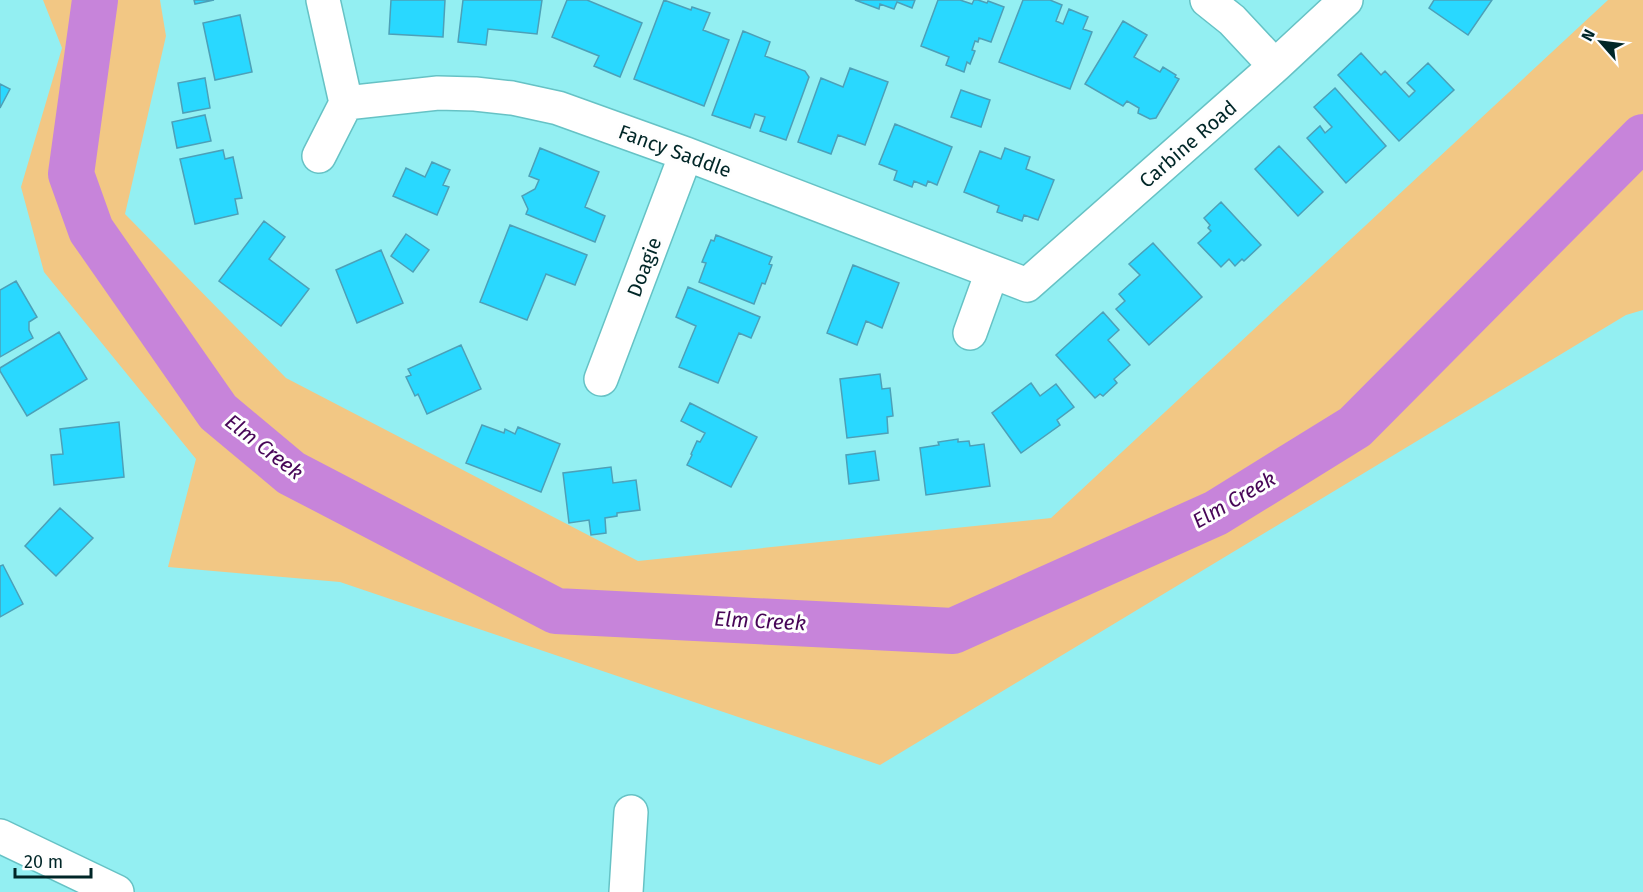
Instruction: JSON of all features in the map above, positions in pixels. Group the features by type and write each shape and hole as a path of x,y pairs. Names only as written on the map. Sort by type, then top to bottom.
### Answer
{"street":[{"path":"319,156 346,103 323,0"},
{"path":"1207,0 1232,20 1275,66"},
{"name":"Carbine Road","path":"1027,285 1275,66 1346,0"},
{"name":"Fancy Saddle","path":"346,103 438,93 512,98 558,108 686,154 1027,285"},
{"name":"Doagie","path":"601,379 686,154"},
{"path":"970,333 992,272"},
{"path":"626,892 631,812"},
{"path":"0,836 117,892"}],"shaded area":[{"path":"43,0 160,0 166,36 125,214 286,378 638,561 1051,518 1608,0 1643,0 1643,310 1626,315 880,765 340,582 168,567 196,459 44,272 21,187 62,48"}],"building":[{"path":"194,0 214,0 195,4"},
{"path":"391,0 445,0 443,37 389,34"},
{"path":"463,0 542,0 537,34 488,29 486,45 458,42"},
{"path":"567,0 587,0 642,23 620,77 594,66 599,56 552,37"},
{"path":"664,0 691,10 692,7 710,13 703,30 729,40 704,106 634,79"},
{"path":"855,0 915,0 912,8 897,2 894,9 880,4 879,9"},
{"path":"938,0 960,0 972,4 974,0 987,3 988,1 1004,7 991,42 979,38 978,42 975,41 972,50 975,51 970,64 967,62 964,72 946,65 949,57 921,46"},
{"path":"1023,0 1050,0 1062,5 1056,21 1063,24 1069,9 1088,17 1083,29 1092,32 1070,89 999,62"},
{"path":"1434,0 1492,0 1468,35 1429,8"},
{"path":"240,15 252,72 215,80 203,23"},
{"path":"1123,21 1147,35 1134,57 1160,72 1163,67 1179,79 1156,118 1150,119 1138,113 1139,108 1127,101 1123,106 1085,84"},
{"path":"743,31 770,42 765,56 805,71 809,77 786,140 760,131 765,117 755,114 750,128 712,115"},
{"path":"1361,53 1381,75 1385,71 1409,97 1415,91 1407,83 1428,63 1454,90 1399,141 1338,75"},
{"path":"850,68 888,82 865,145 838,135 831,154 798,142 821,78 843,87"},
{"path":"205,78 210,108 183,113 178,83"},
{"path":"0,84 10,89 0,108"},
{"path":"1335,88 1386,146 1346,183 1307,138 1320,126 1325,133 1332,127 1314,107"},
{"path":"961,90 990,100 981,127 951,117"},
{"path":"205,115 211,141 177,148 172,122"},
{"path":"895,124 952,147 937,185 928,181 926,186 914,181 912,187 894,180 897,171 879,164"},
{"path":"1279,146 1323,192 1298,216 1255,169"},
{"path":"540,148 599,172 585,207 605,216 595,242 526,214 528,209 522,196 535,189 539,180 529,176"},
{"path":"1005,148 1030,157 1026,169 1054,180 1038,220 1024,215 1022,221 997,212 999,206 964,192 980,151 1001,159"},
{"path":"223,150 225,159 233,157 242,198 235,199 238,214 195,224 180,159"},
{"path":"432,162 450,170 443,185 449,187 437,215 393,196 406,168 425,177"},
{"path":"1221,202 1261,245 1235,266 1229,259 1221,267 1198,243 1211,231 1208,228 1210,225 1204,218"},
{"path":"264,221 285,237 269,259 309,289 281,326 219,281"},
{"path":"510,225 587,255 575,285 546,274 527,320 480,302"},
{"path":"406,234 429,250 413,272 391,256"},
{"path":"716,235 772,257 769,264 772,265 765,284 762,283 754,304 699,282 706,263 702,262 711,240 714,241"},
{"path":"1153,243 1202,297 1149,345 1116,309 1125,301 1119,294 1140,275 1129,264"},
{"path":"381,250 403,303 357,323 336,270"},
{"path":"853,265 899,283 882,328 866,321 857,345 827,333"},
{"path":"16,281 37,317 29,322 29,330 33,338 0,357 0,290"},
{"path":"688,287 760,317 751,338 739,333 718,383 679,367 696,326 676,317"},
{"path":"1103,312 1119,330 1108,340 1130,365 1114,379 1117,383 1103,396 1100,394 1095,398 1056,355"},
{"path":"59,332 87,379 27,416 0,368"},
{"path":"461,345 481,389 427,414 418,394 415,396 406,377 411,375 408,369"},
{"path":"880,374 882,389 890,388 893,416 887,417 888,433 847,438 840,379"},
{"path":"1031,383 1040,396 1056,384 1074,407 1057,420 1060,425 1021,453 992,413"},
{"path":"690,403 757,437 731,487 687,465 697,441 700,442 705,433 681,421"},
{"path":"119,422 124,477 54,485 51,455 63,454 60,429"},
{"path":"482,425 504,433 505,429 515,434 518,427 560,444 541,492 466,463"},
{"path":"958,439 958,442 969,441 970,446 984,444 990,486 926,495 920,448"},
{"path":"875,451 879,480 849,484 846,455"},
{"path":"611,467 613,483 636,480 640,510 617,513 617,516 605,518 606,533 591,535 589,520 569,523 563,473"},
{"path":"60,508 93,538 56,576 25,546"},
{"path":"3,565 23,604 0,617 0,566"}],"waterway":[{"name":"Elm Creek","path":"95,0 71,174 91,230 218,412 291,473 556,611 953,631 1216,513 1355,427 1643,137"}]}
